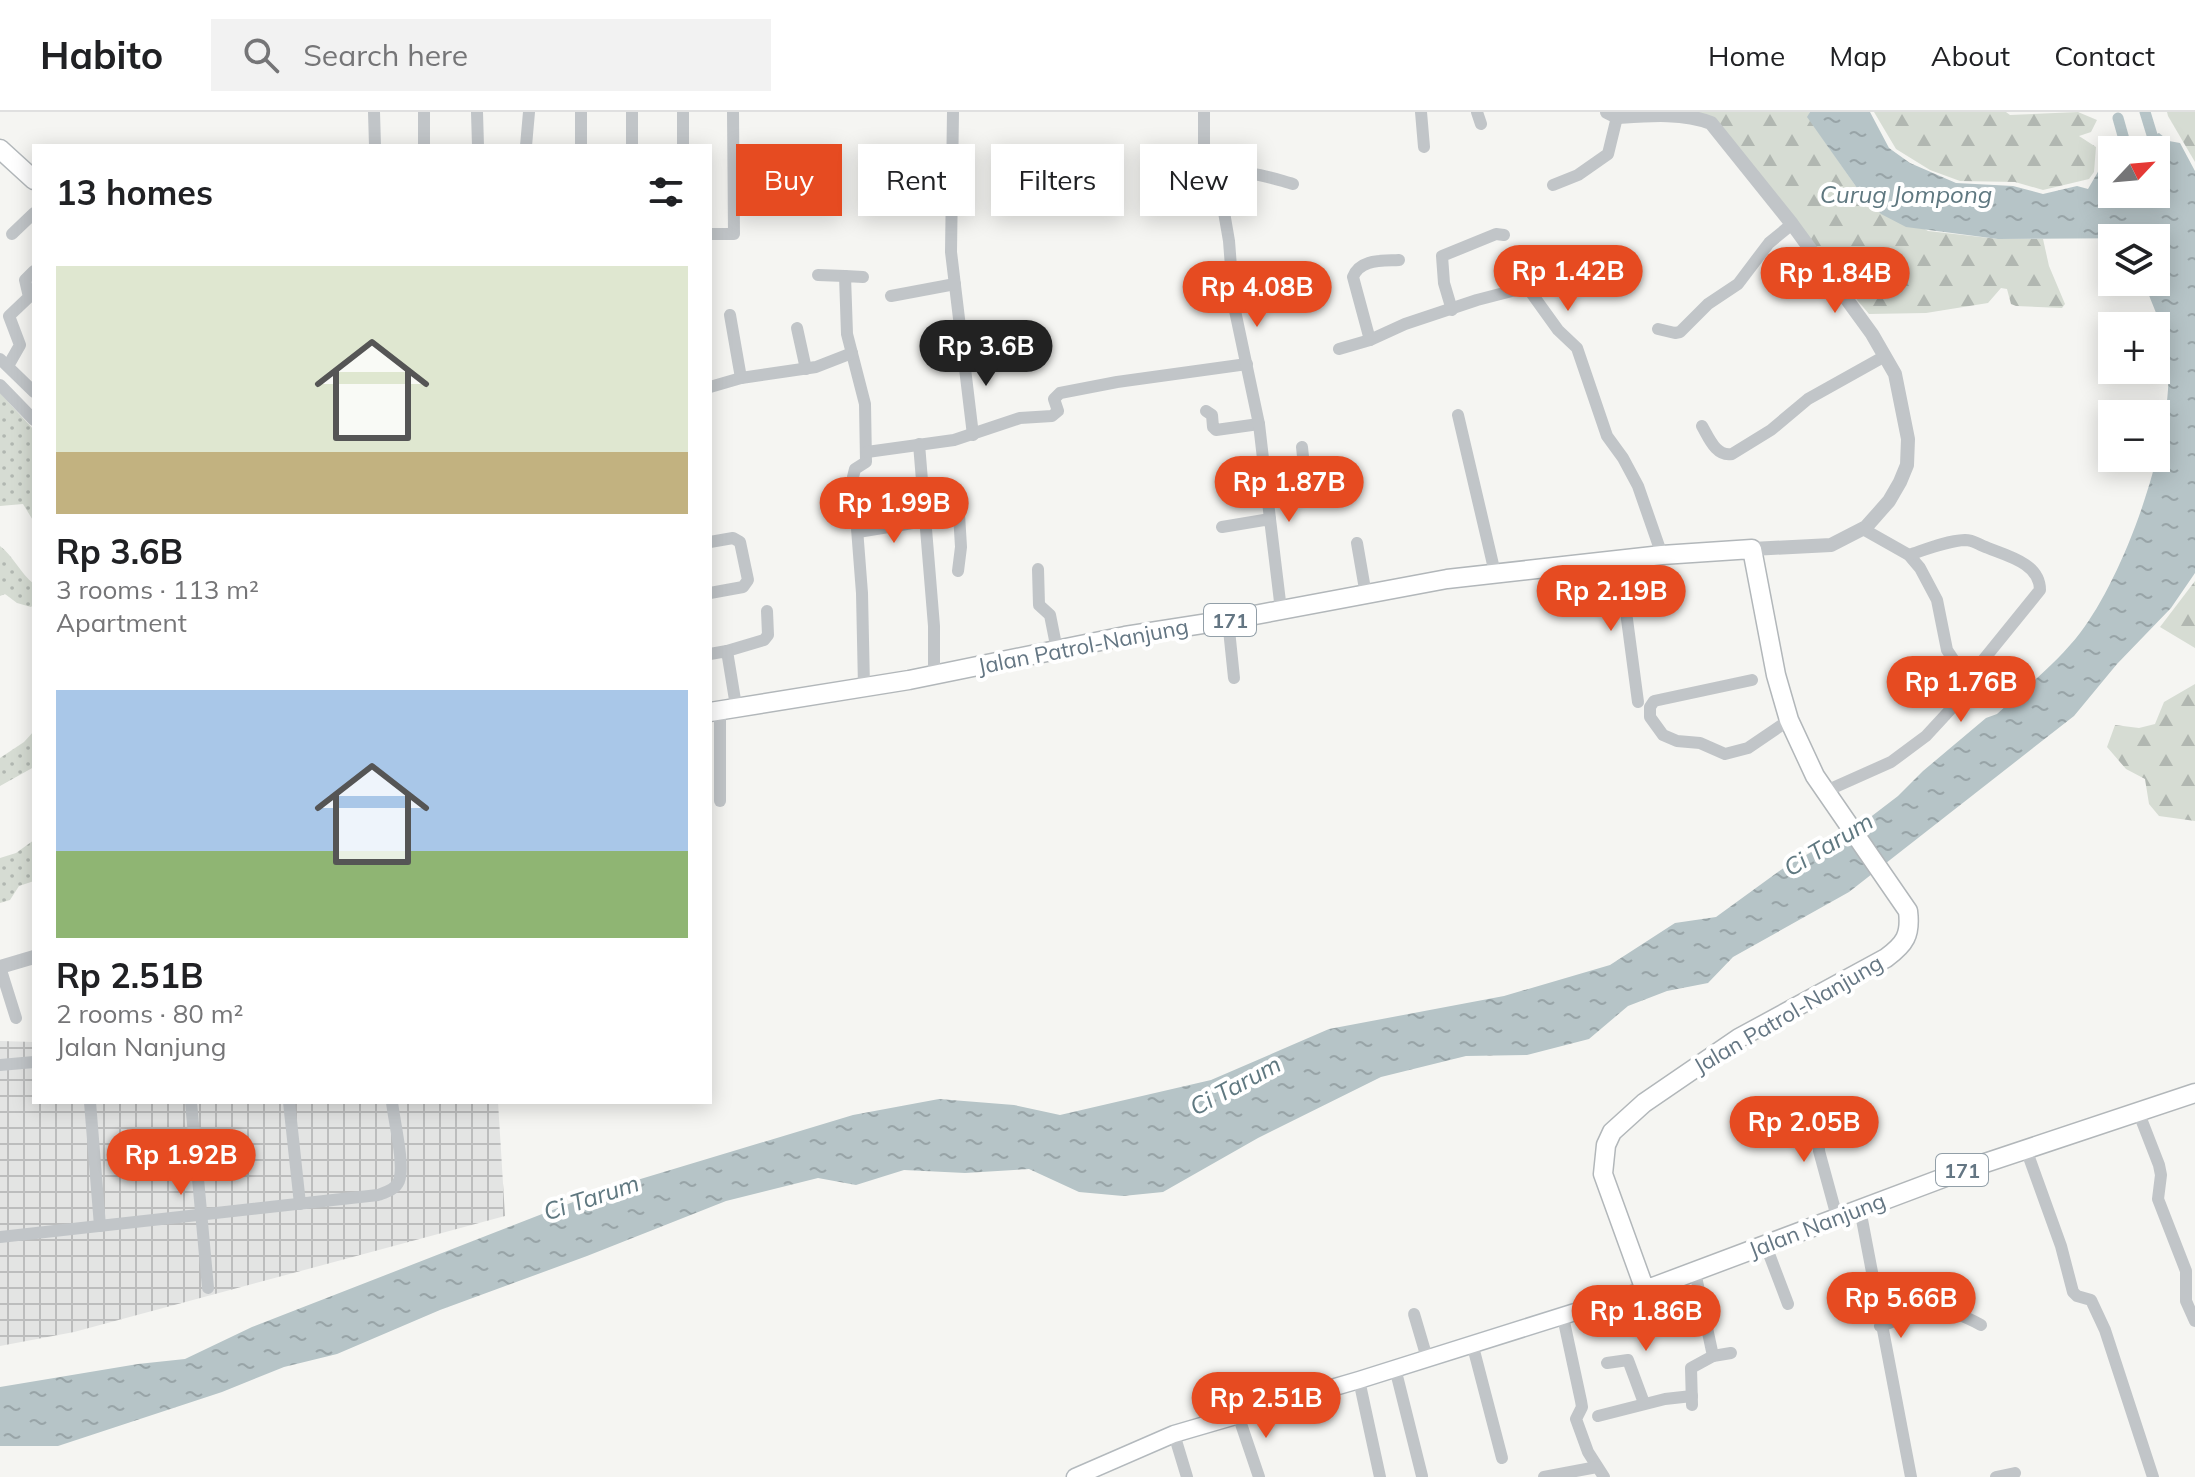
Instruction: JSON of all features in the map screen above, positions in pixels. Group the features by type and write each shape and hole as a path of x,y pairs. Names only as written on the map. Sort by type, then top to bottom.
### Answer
{"main road":[{"path":"0,149 32,178"},
{"name":"Jalan Patrol-Nanjung","path":"722,710 864,687 1447,579 1619,559 1752,549 1776,675 1789,720 1815,776 1908,911 1910,928 1901,946 1886,958 1739,1038 1644,1103 1612,1132 1604,1154 1603,1174 1645,1290"},
{"name":"Jalan Nanjung","path":"1075,1477 1174,1434 1359,1380 1645,1290 2026,1149 2195,1093"}],"street":[{"path":"374,112 375,144"},
{"path":"424,112 424,144"},
{"path":"477,112 478,144"},
{"path":"526,144 529,112"},
{"path":"581,112 581,144"},
{"path":"632,112 632,144"},
{"path":"683,112 683,144"},
{"path":"712,234 741,235 733,112"},
{"path":"953,112 951,252 973,435"},
{"path":"1204,112 1204,144"},
{"path":"1421,112 1424,147"},
{"path":"1553,185 1578,175 1608,154 1612,115 1686,113 1711,123 1792,224 1872,334 1895,374 1909,452 1900,482 1889,501 1863,529 1831,545 1752,549"},
{"path":"1257,174 1293,184"},
{"path":"12,234 32,215"},
{"path":"1225,216 1234,306 1259,424 1281,610"},
{"path":"1658,329 1680,332 1708,304 1738,284 1769,243 1792,224"},
{"path":"1452,310 1444,283 1442,256 1496,234 1504,235"},
{"path":"1370,340 1353,277 1362,264 1399,260"},
{"path":"32,273 25,280 29,297 9,316 20,345 4,362 32,390"},
{"path":"818,275 863,277"},
{"path":"845,276 847,334 865,404 866,462 853,472 864,687"},
{"path":"891,296 955,284"},
{"path":"1339,349 1503,291 1524,286 1529,288 1558,330 1577,348 1607,436 1638,486 1662,555"},
{"path":"730,315 741,378"},
{"path":"797,328 806,369"},
{"path":"712,386 741,378 806,369 852,353"},
{"path":"1702,426 1719,452 1732,454 1771,430 1808,399 1885,356"},
{"path":"867,452 954,440 1020,418 1056,414 1054,399 1060,393 1247,364"},
{"path":"0,385 32,418"},
{"path":"1206,411 1212,415 1216,430 1259,424"},
{"path":"1458,415 1495,573"},
{"path":"919,444 934,626 934,674"},
{"path":"1268,497 1307,495 1302,447"},
{"path":"858,532 965,513 958,571"},
{"path":"1222,527 1270,519"},
{"path":"1863,529 1909,555 1930,582 1937,600 1947,650 1967,680"},
{"path":"712,542 733,538 740,542 748,580 743,587 712,593"},
{"path":"1829,794 1891,762 1926,736 1950,710 1967,680 2040,590 2037,575 2006,553 1972,540 1954,541 1909,555"},
{"path":"1357,543 1366,595"},
{"path":"1619,559 1638,702"},
{"path":"1038,569 1039,605 1050,615 1057,650"},
{"path":"712,654 764,640 768,635 767,611"},
{"path":"1228,620 1234,678"},
{"path":"720,801 727,651"},
{"path":"1752,680 1654,701 1650,707 1650,717 1663,735 1700,743 1725,754 1748,748 1789,720"},
{"path":"16,1018 0,967 32,958"},
{"path":"0,1065 32,1062"},
{"path":"90,1104 100,1226"},
{"path":"191,1104 208,1288"},
{"path":"289,1104 300,1204"},
{"path":"0,1237 378,1195 392,1190 399,1180 392,1104"},
{"path":"1818,1104 1819,1151 1837,1217"},
{"path":"2138,1111 2159,1165 2158,1199 2186,1271 2186,1301 2195,1321"},
{"path":"2026,1149 2061,1246 2073,1292 2091,1300 2105,1330 2153,1477"},
{"path":"1860,1209 1911,1477"},
{"path":"1766,1246 1788,1304"},
{"path":"1695,1272 1713,1356"},
{"path":"1880,1326 1927,1310 1941,1309 1981,1325"},
{"path":"1414,1314 1427,1358"},
{"path":"1544,1477 1601,1472 1588,1452 1576,1419 1582,1407 1563,1317"},
{"path":"1472,1343 1502,1458"},
{"path":"1598,1416 1644,1403 1692,1400 1692,1366 1713,1356 1731,1353"},
{"path":"1607,1363 1628,1360 1644,1403"},
{"path":"1395,1368 1422,1476"},
{"path":"1359,1380 1380,1477"},
{"path":"1238,1415 1259,1477"},
{"path":"1174,1434 1187,1477"},
{"path":"1996,1477 2015,1473"}],"shaded area":[{"path":"0,1041 32,1042 32,1104 498,1104 505,1216 74,1332 0,1346"}],"green space":[{"path":"1698,112 1810,112 1808,117 1857,188 1928,231 1998,239 2043,239 2049,266 2065,304 2062,308 2016,306 2011,304 2007,289 2001,288 1988,303 1926,313 1869,314"},
{"path":"1874,112 2006,112 2010,115 2078,112 2097,120 2091,132 2079,136 2096,147 2094,172 2089,179 2043,190 2015,182 1960,181 1930,170 1896,149"},
{"path":"2167,112 2195,112 2195,162 2168,116"},
{"path":"0,393 32,428 32,519 23,504 0,506"},
{"path":"0,546 32,582 32,606 17,603 5,594 0,596"},
{"path":"2195,581 2195,648 2160,627"},
{"path":"2195,684 2195,821 2159,816 2149,804 2145,779 2126,769 2107,747 2115,725 2139,728 2155,724 2164,702"},
{"path":"32,733 32,768 0,786 0,758"},
{"path":"32,841 32,882 19,886 10,900 0,903 0,858 16,853"}],"water":[{"path":"1810,112 1870,112 1889,148 1910,163 1956,183 2013,186 2043,194 2077,186 2088,189 2098,172 2098,208 2170,208 2170,141 2180,143 2195,171 2195,573 2171,608 2117,664 2074,716 1849,892 1733,957 1708,983 1667,991 1628,1006 1589,1039 1527,1055 1466,1056 1381,1077 1258,1138 1163,1192 1123,1196 1079,1192 1029,1169 965,1173 904,1170 856,1185 818,1178 726,1201 440,1310 337,1354 284,1367 222,1392 58,1446 0,1446 0,1387 185,1359 252,1327 604,1190 853,1115 939,1099 1014,1105 1060,1115 1211,1080 1329,1029 1504,996 1610,965 1675,923 1716,917 1785,867 1864,822 1986,718 1997,714 2071,644 2098,606 2115,574 2153,472 2170,472 2170,400 2167,400 2170,384 2170,312 2156,312 2150,296 2170,296 2170,224 2098,224 2098,238 1998,239 1906,227 1881,214 1857,188 1807,117"}],"waterway":[{"path":"2145,112 2152,136"},
{"path":"2118,118 2123,136"}],"water label":[{"name":"Curug Jompong","path":"1906,194"},
{"name":"Ci Tarum","path":"1828,844"},
{"name":"Ci Tarum","path":"1235,1085"},
{"name":"Ci Tarum","path":"591,1197"}]}
